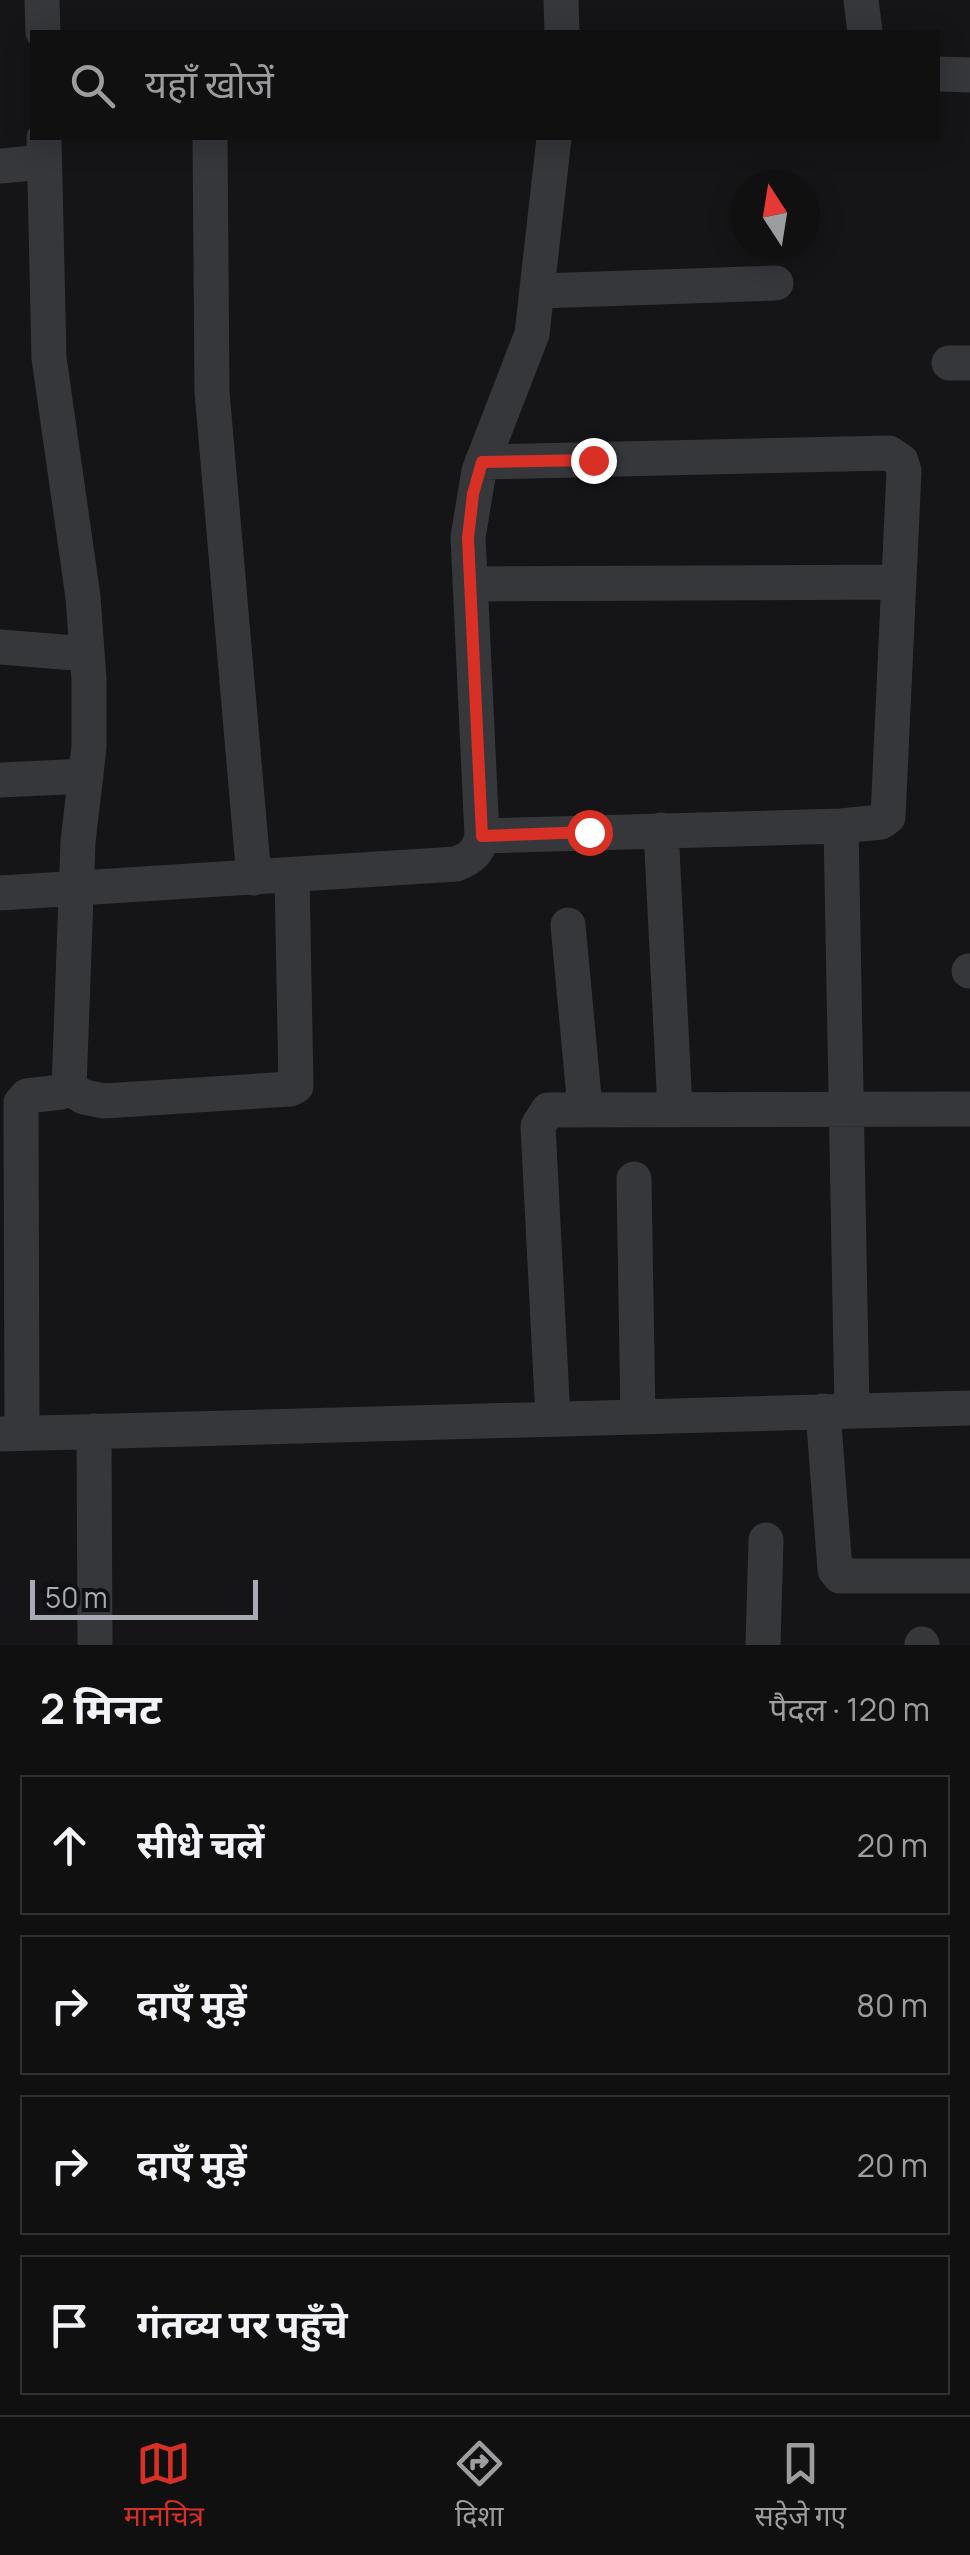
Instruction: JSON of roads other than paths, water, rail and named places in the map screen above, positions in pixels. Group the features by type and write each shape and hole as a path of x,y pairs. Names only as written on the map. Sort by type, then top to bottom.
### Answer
{"street":[{"path":"42,0 42,30"},
{"path":"561,0 562,30"},
{"path":"861,0 865,30"},
{"path":"940,74 970,75"},
{"path":"210,140 212,392 254,878"},
{"path":"0,893 456,864 470,859 479,848 482,836 468,538 473,494 482,462 532,334 554,140"},
{"path":"0,166 44,150 48,358 83,597 89,747 77,887 70,1088"},
{"path":"539,291 776,283"},
{"path":"482,462 889,453 900,461 904,471 888,817 880,822 841,826 482,836"},
{"path":"470,584 900,582"},
{"path":"0,648 87,654"},
{"path":"0,780 86,776"},
{"path":"841,826 846,1111 835,1570 840,1576 970,1576"},
{"path":"661,830 675,1109"},
{"path":"70,1088 84,1097 104,1101 290,1090 296,1086 292,876"},
{"path":"568,925 585,1108"},
{"path":"70,1088 27,1096 21,1103 11,1292 11,1434 970,1408"},
{"path":"553,1419 538,1126 548,1110 970,1109"},
{"path":"634,1179 638,1417"},
{"path":"94,1431 95,1645"},
{"path":"763,1645 766,1540"}]}
